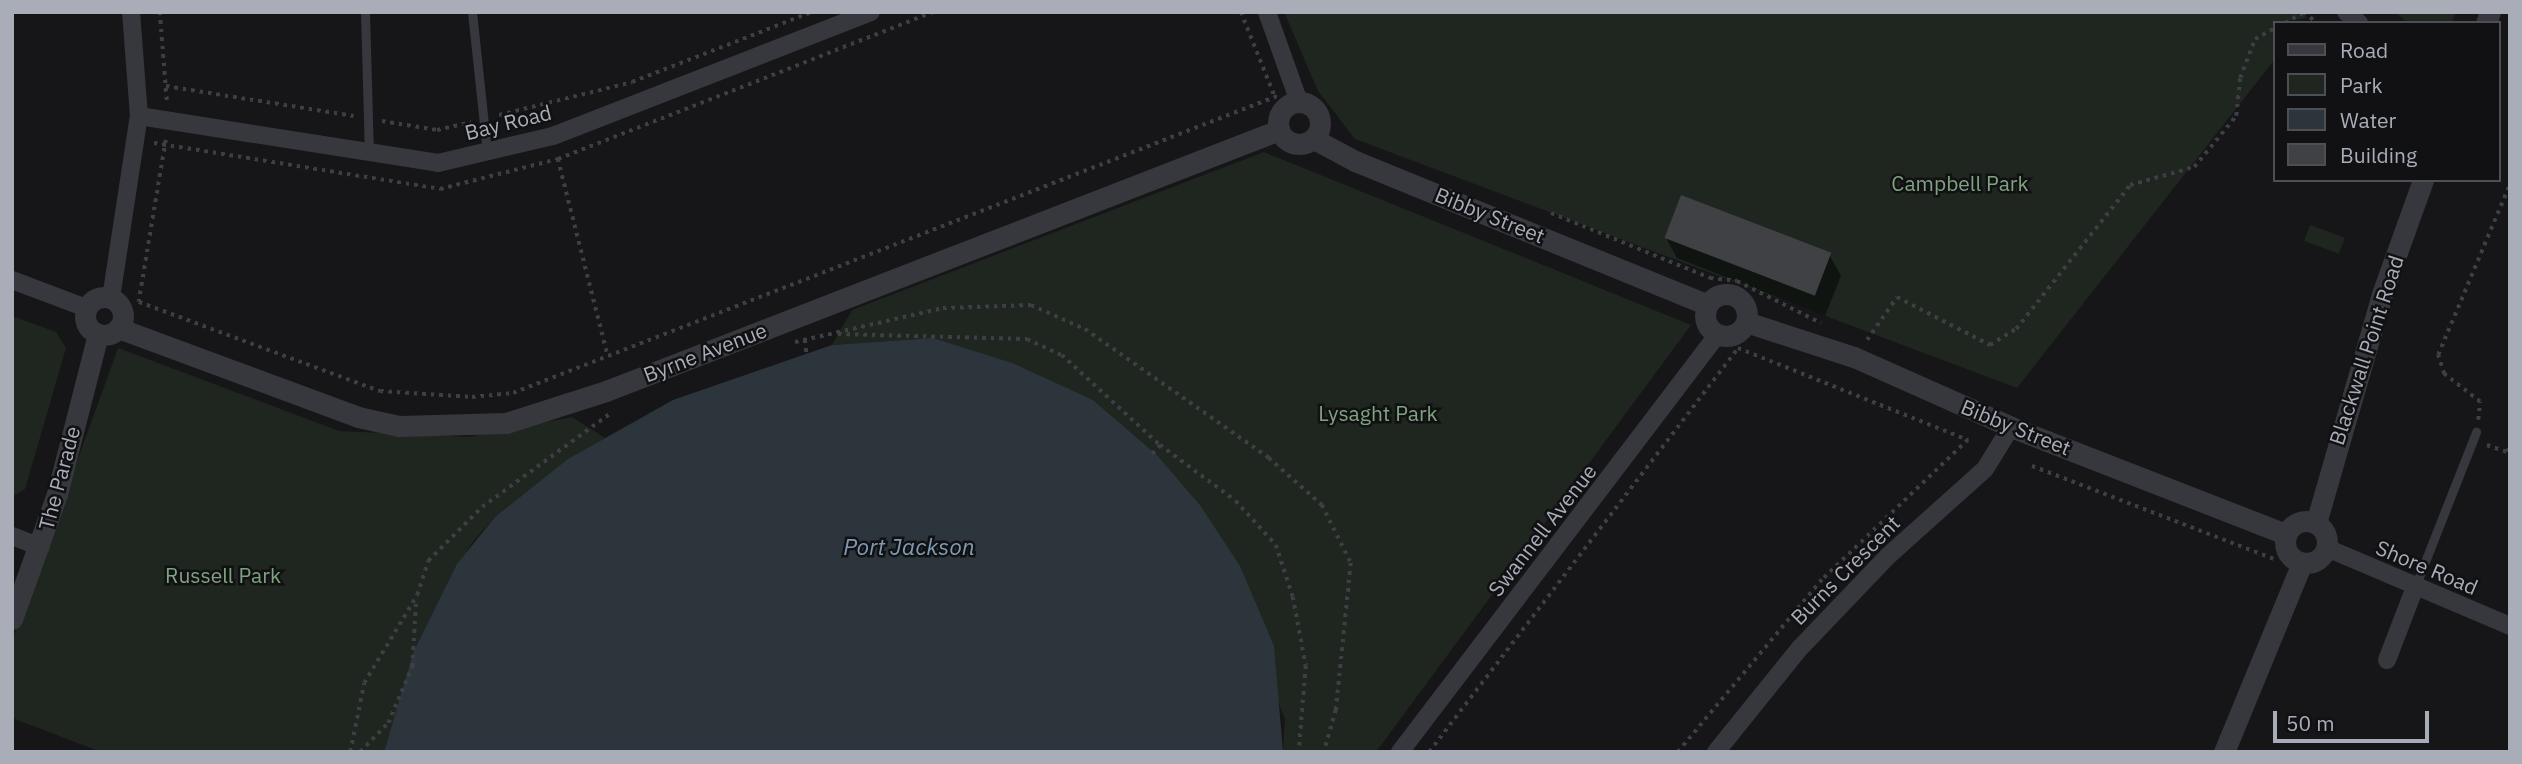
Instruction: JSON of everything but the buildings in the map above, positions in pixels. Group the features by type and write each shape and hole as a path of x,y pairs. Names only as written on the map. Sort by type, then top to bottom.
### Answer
{"street":[{"path":"111,298 94,299 86,308 85,321 108,331 122,312 111,298 139,116 131,12"},
{"name":"Bay Road","path":"139,116 438,163 553,136 871,12"},
{"path":"1267,12 1297,95 1320,119 1314,139 1294,144 1279,130 1282,111 1297,95"},
{"name":"Byrne Avenue","path":"108,331 358,417 399,426 506,423 619,386 1279,130"},
{"name":"Bibby Street","path":"1314,139 1355,161 1707,305"},
{"name":"Blackwall Point Road","path":"2316,523 2382,294 2422,182"},
{"path":"12,280 86,308"},
{"path":"1734,295 1747,309 1746,321 1732,335 1718,334 1706,323 1707,305 1715,296 1734,295"},
{"name":"Bibby Street","path":"1746,321 1854,358 2011,428 2286,534"},
{"name":"The Parade","path":"12,619 41,547 108,331"},
{"name":"Swannell Avenue","path":"1400,752 1718,334"},
{"name":"Burns Crescent","path":"1716,752 1826,620 1985,469 2011,428"},
{"path":"2295,523 2316,523 2327,548 2314,562 2302,563 2286,548 2286,534 2295,523"},
{"path":"12,536 41,547"},
{"name":"Shore Road","path":"2327,548 2510,626"},
{"path":"2224,752 2302,563"},
{"path":"2387,660 2415,587"}],"lane":[{"path":"365,12 369,152"},
{"path":"472,12 487,152"},
{"path":"2415,587 2475,436"}],"path":[{"path":"160,12 167,103"},
{"path":"1241,12 1275,97"},
{"path":"2288,21 2304,12"},
{"path":"1852,335 1872,339 1897,297 1990,345 2016,329 2130,185 2194,167 2236,116 2240,78 2255,39 2274,29"},
{"path":"168,132 139,302 380,391 418,398 513,393 1275,97 1297,95"},
{"path":"558,159 608,356"},
{"path":"2510,184 2438,355 2444,374 2480,402 2475,436 2507,452 2510,444"},
{"path":"1551,213 1710,278 1737,281 1828,325"},
{"path":"790,342 834,335 943,308 993,304 1054,311 1298,482 1342,536 1351,562 1336,710 1324,752"},
{"path":"834,335 1027,340 1073,364 1160,445 1236,501 1276,545 1306,666 1299,752"},
{"path":"805,340 807,358"},
{"path":"1429,752 1738,348 1968,440 1822,580 1678,752"},
{"path":"350,752 363,683 417,595 428,561 482,507 575,435 626,407"},
{"path":"1152,454 1160,445"},
{"path":"2032,466 2274,559"},
{"path":"360,752 388,723 412,667 417,595"}],"green space":[{"name":"Campbell Park","path":"1284,12 2300,12 2307,18 2274,21 2274,60 2017,388 1355,139 1318,91"},
{"path":"2395,12 2456,12 2453,21 2406,21"},
{"name":"Lysaght Park","path":"1264,152 1691,325 1376,752 1283,752 1285,719 1200,505 1157,455 1093,400 933,338 832,345 852,310"},
{"path":"2310,225 2345,238 2339,254 2304,241"},
{"path":"12,316 56,332 66,348 25,489 12,497"},
{"name":"Russell Park","path":"118,348 339,431 468,437 572,417 605,438 495,517 471,544 413,653 384,752 101,752 12,718 12,641"}],"water":[{"name":"Port Jackson","path":"933,338 1012,363 1093,400 1157,455 1200,505 1240,566 1274,646 1283,752 384,752 413,653 457,564 495,517 568,459 673,400 832,345"}]}
